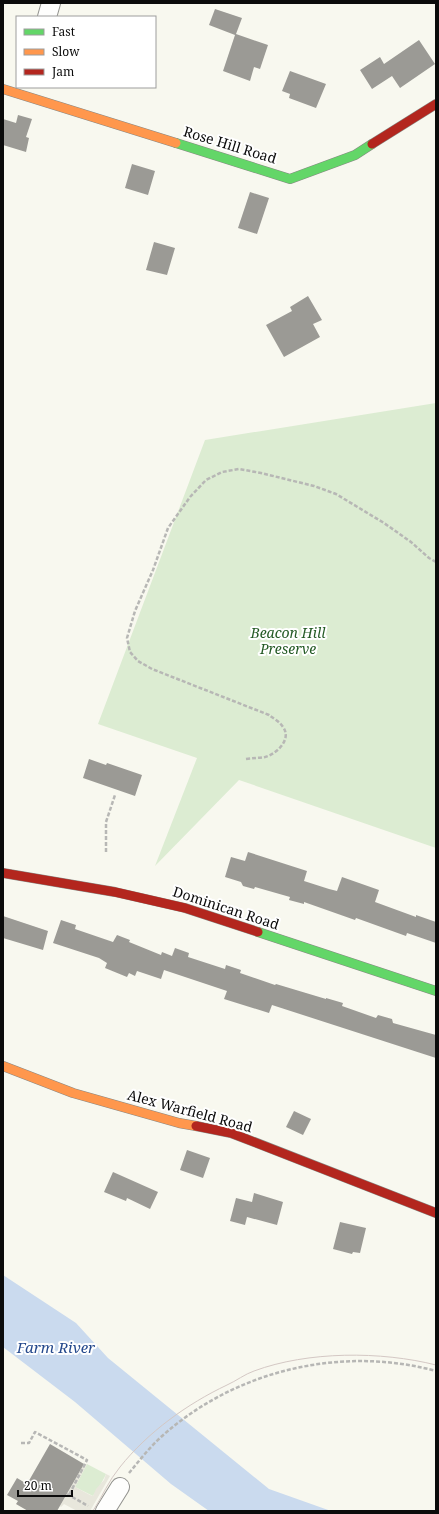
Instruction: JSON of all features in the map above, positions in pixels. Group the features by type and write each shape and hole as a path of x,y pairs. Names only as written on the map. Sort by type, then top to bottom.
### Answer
{"street":[{"path":"47,16 51,3"},
{"name":"Rose Hill Road","path":"3,89 22,91 290,179 355,155 436,104"},
{"name":"Dominican Road","path":"3,873 115,892 185,908 436,991"},
{"name":"Alex Warfield Road","path":"3,1066 73,1093 179,1123 231,1133 436,1213"},
{"path":"98,1509 120,1487"}],"path":[{"path":"246,759 266,756 276,751 285,741 286,734 283,727 269,714 152,669 138,661 130,652 127,638 135,611 168,528 190,497 206,480 222,472 239,469 314,486 336,494 384,523 411,542 428,558 436,562"},
{"path":"106,852 106,822 115,795"},
{"path":"131,1470 160,1437 186,1416 238,1386 265,1376 283,1371 332,1363 357,1361 384,1362 436,1371"},
{"path":"21,1443 29,1443 35,1432 87,1460 68,1494 98,1509"}],"green space":[{"name":"Beacon Hill Preserve","path":"436,403 436,848 239,780 155,866 197,758 98,724 205,440"},
{"path":"87,1464 106,1474 93,1496 75,1487"}],"shaded area":[{"path":"84,1464 87,1464 75,1487 90,1495 93,1496 96,1489 104,1480 106,1474 110,1476 90,1511 77,1511 64,1504 61,1507 60,1506"}],"water":[{"name":"Farm River","path":"3,1275 76,1323 108,1358 269,1489 331,1511 209,1511 171,1484 75,1402 3,1347"}],"building":[{"path":"215,9 242,18 236,34 268,45 260,69 254,67 250,81 223,71 235,35 209,25"},
{"path":"419,40 435,64 400,88 392,76 372,89 360,70 380,57 384,64"},
{"path":"290,71 326,84 316,108 289,98 290,94 282,91"},
{"path":"18,115 32,119 26,137 29,138 26,152 3,145 3,119 16,123"},
{"path":"132,164 155,171 148,195 125,188"},
{"path":"250,192 269,198 257,234 238,228"},
{"path":"154,242 175,248 167,275 146,270"},
{"path":"308,296 322,320 313,324 320,337 284,357 266,325 292,311 290,307"},
{"path":"89,759 106,765 107,763 142,775 135,796 83,778"},
{"path":"248,852 307,871 304,881 329,889 337,891 342,877 379,890 375,902 416,917 416,915 436,922 436,943 407,933 406,936 356,918 355,920 304,902 304,904 289,900 290,897 255,887 254,889 243,886 241,882 225,877 231,857 245,861"},
{"path":"3,916 48,931 43,950 3,938"},
{"path":"61,920 76,925 75,929 113,942 117,935 130,940 129,942 161,955 162,952 172,956 175,948 189,953 188,957 225,969 226,965 241,970 240,973 275,985 276,984 343,1003 342,1006 376,1018 378,1015 392,1019 393,1023 436,1035 436,1058 272,1005 269,1013 224,999 227,991 164,970 161,979 137,971 135,976 129,973 127,977 105,968 107,963 99,958 53,943"},
{"path":"294,1111 311,1119 303,1135 286,1127"},
{"path":"187,1150 210,1158 203,1178 180,1170"},
{"path":"113,1172 158,1192 150,1209 127,1198 126,1201 104,1192"},
{"path":"254,1193 283,1202 277,1225 247,1217 245,1225 230,1221 236,1198 252,1202"},
{"path":"340,1222 366,1228 360,1253 353,1252 352,1254 333,1249"},
{"path":"50,1444 84,1464 57,1511 28,1511 16,1504 18,1501 7,1495 17,1478 27,1484"}],"tram line":[{"path":"93,1511 116,1472 143,1442 183,1410 251,1372 275,1364 297,1360 345,1355 392,1357 436,1365"}],"traffic: fast":[{"path":"176,143 290,179 355,155 372,144"},
{"path":"258,932 436,991"}],"traffic: slow":[{"path":"3,89 176,143"},
{"path":"3,1066 73,1093 179,1123 196,1126"}],"traffic: jam":[{"path":"372,144 436,104"},
{"path":"3,873 115,892 185,908 258,932"},
{"path":"196,1126 231,1133 436,1213"}]}
